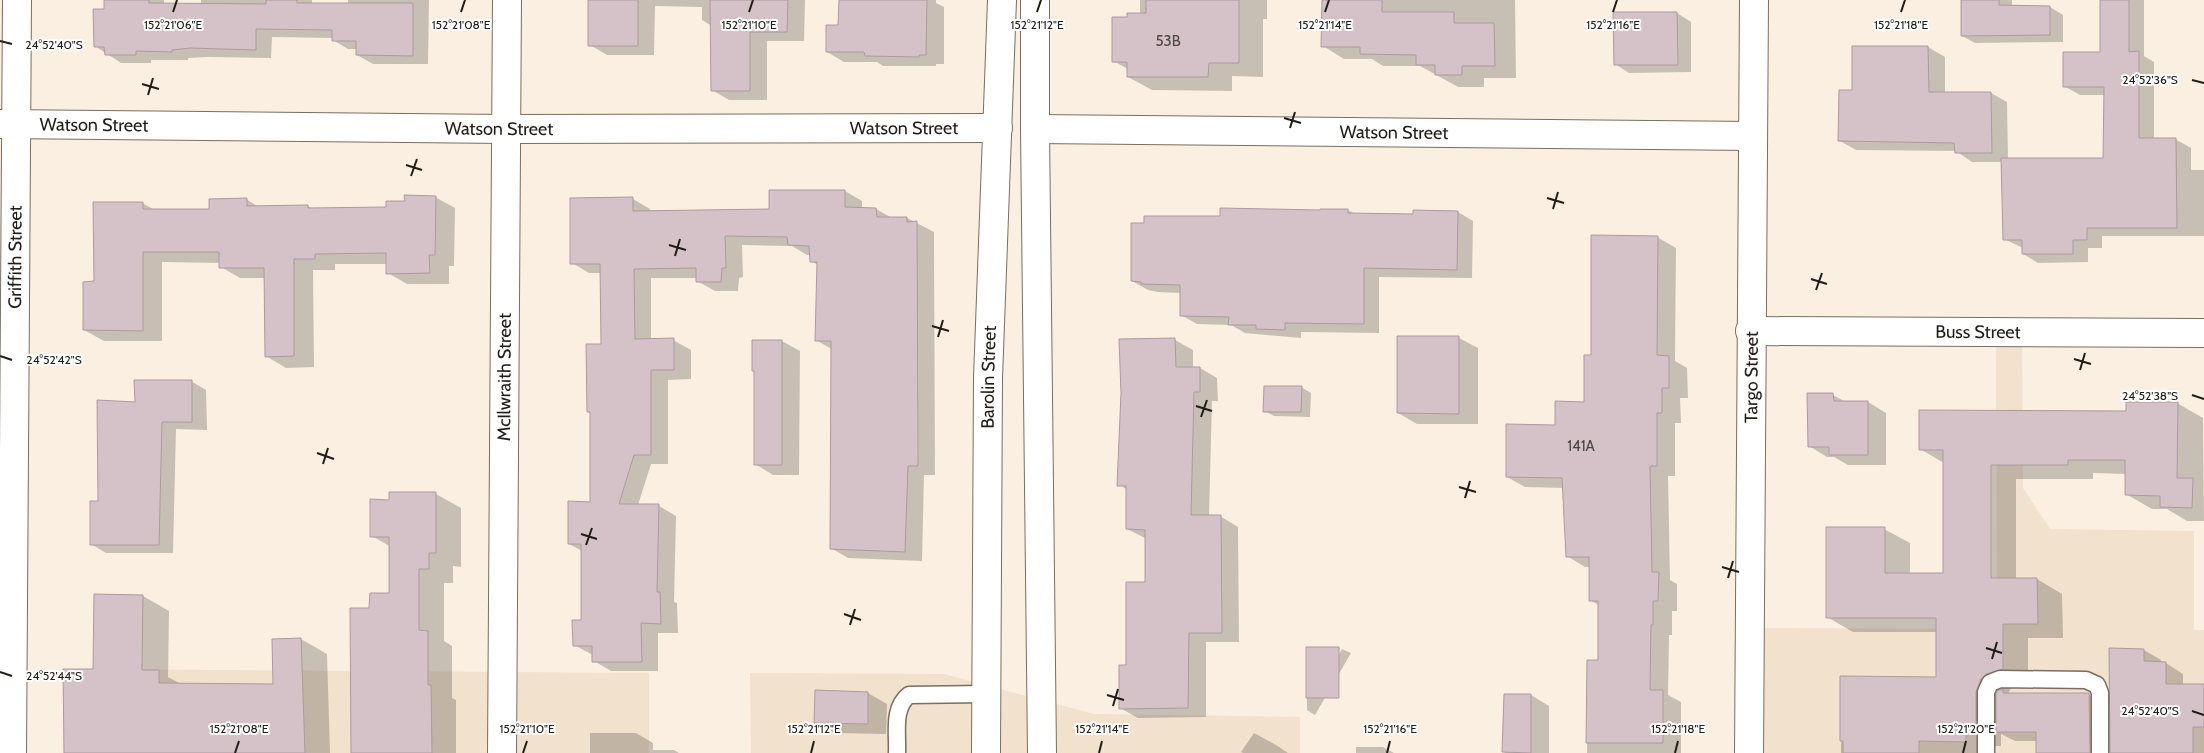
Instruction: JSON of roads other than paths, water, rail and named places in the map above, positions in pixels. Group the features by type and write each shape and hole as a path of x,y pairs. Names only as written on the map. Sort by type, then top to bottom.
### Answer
{"street":[{"name":"Griffith Street","path":"12,753 8,124 17,0"},
{"name":"McIlwraith Street","path":"502,753 507,0"},
{"name":"Barolin Street","path":"986,753 988,378 1002,0"},
{"path":"1035,0 1034,129 1038,309 1042,753"},
{"name":"Targo Street","path":"1749,753 1750,331 1754,136 1754,0"},
{"name":"Watson Street","path":"8,124 506,129 998,128"},
{"name":"Watson Street","path":"1034,129 1754,136"},
{"name":"Buss Street","path":"1750,331 2204,333"}],"lane":[{"path":"1986,753 1986,692 1990,683 2000,679 2086,680 2097,685 2100,693 2100,753"},
{"path":"897,753 899,708 902,700 909,696 986,694"}]}
